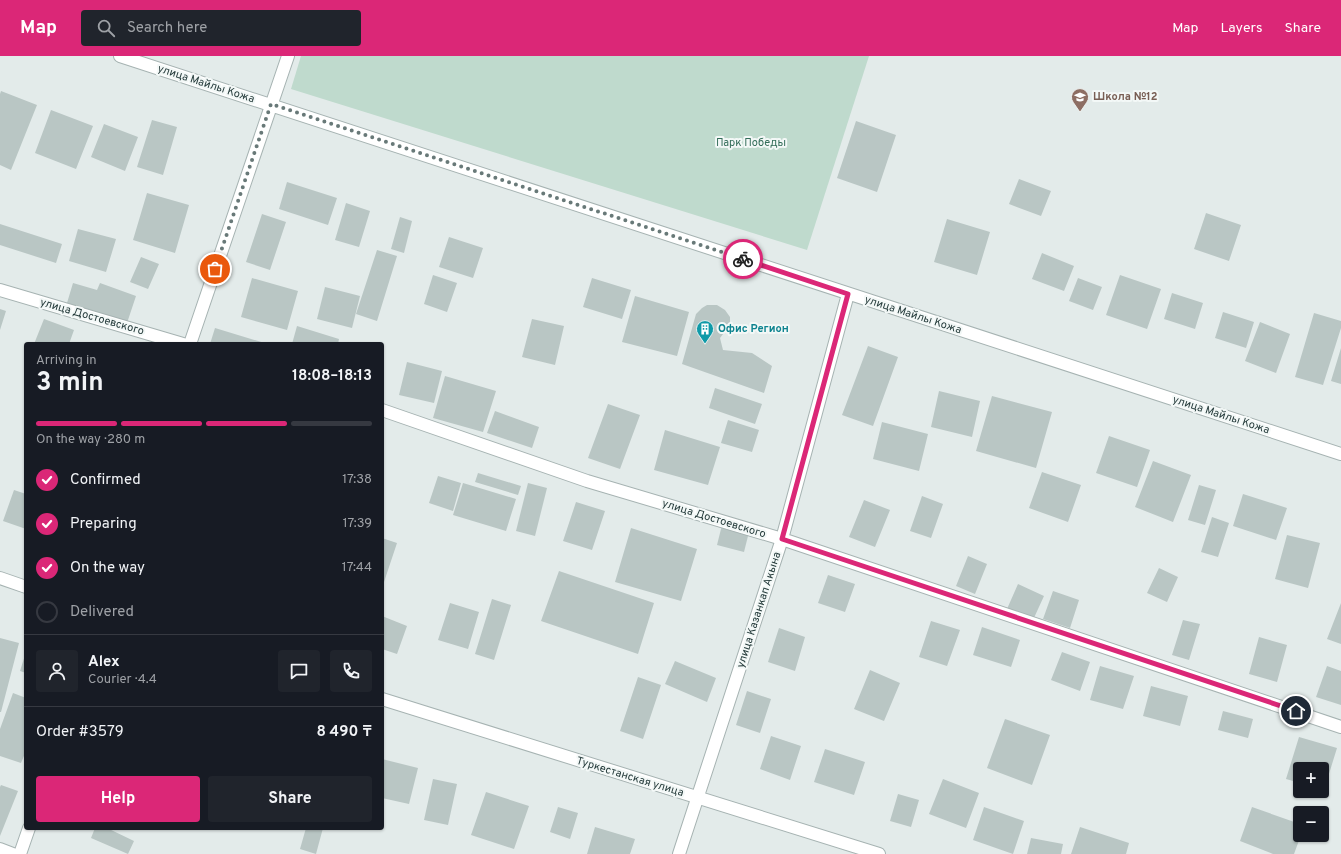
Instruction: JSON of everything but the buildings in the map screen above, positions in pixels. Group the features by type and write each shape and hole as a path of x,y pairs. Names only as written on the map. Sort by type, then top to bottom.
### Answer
{"street":[{"name":"улица Майлы Кожа","path":"120,56 1341,454"},
{"path":"191,342 288,56"},
{"name":"улица Достоевского","path":"0,290 176,342"},
{"name":"улица Казанкап Акына","path":"679,854 782,539 848,294"},
{"name":"улица Достоевского","path":"384,411 587,481 782,539 1341,727"},
{"path":"0,578 24,586"},
{"name":"Туркестанская улица","path":"384,700 879,854"},
{"path":"20,854 28,830"},
{"path":"0,849 13,854"}],"green space":[{"name":"Парк Победы","path":"301,56 869,56 807,250 291,89"}],"way so far":[{"path":"215,269 271,104 743,259"}],"place":[{"name":"Школа №12","path":"1080,112"},
{"name":"Офис Регион","path":"705,344"}],"route":[{"path":"743,259 848,294 782,539 1296,711"}]}
